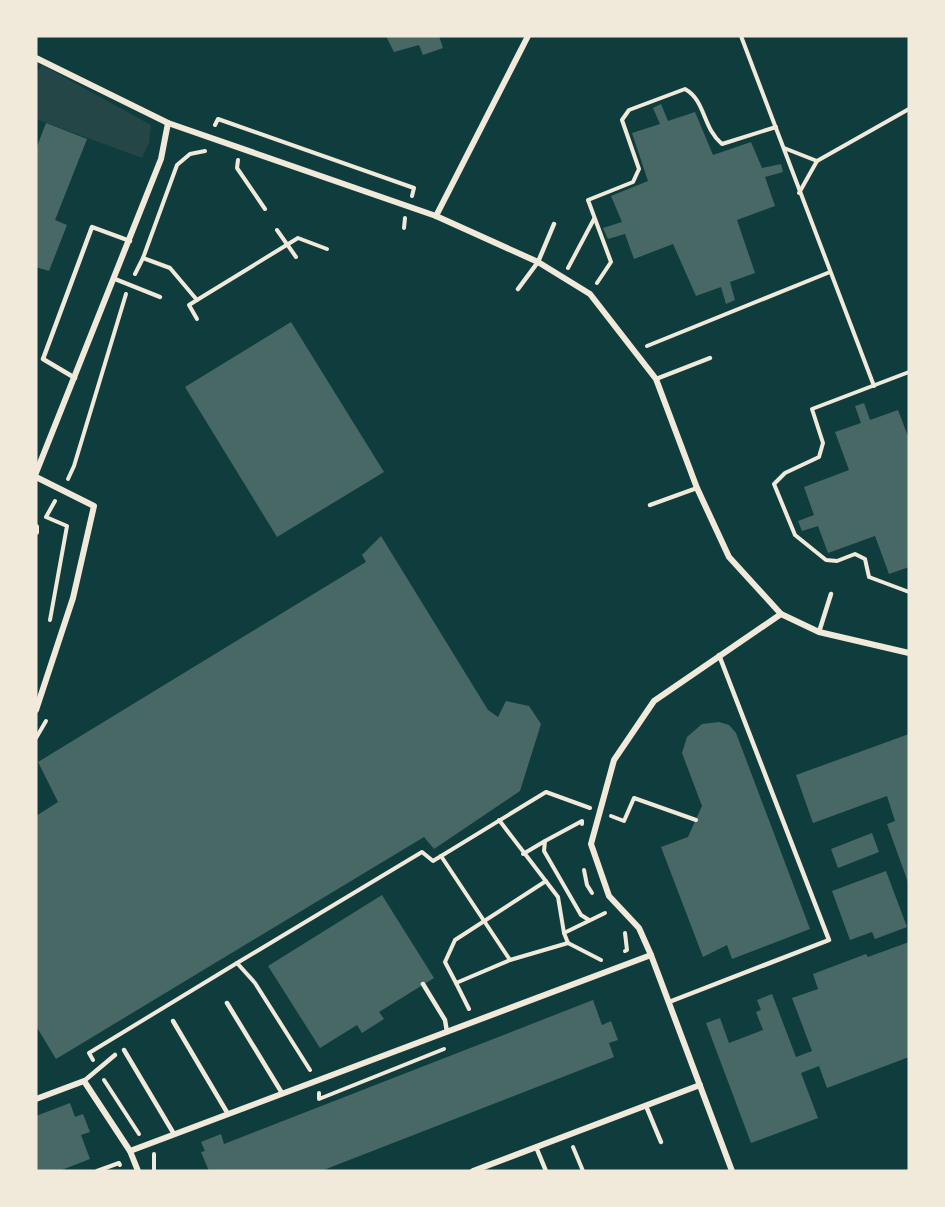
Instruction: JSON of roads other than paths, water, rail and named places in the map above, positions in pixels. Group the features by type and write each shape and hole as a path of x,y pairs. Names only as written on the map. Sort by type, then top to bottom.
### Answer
{"street":[{"path":"436,216 528,36"},
{"path":"36,58 168,123 436,216 538,262 590,294 656,379 697,488 729,557 781,614 819,632 909,653"},
{"path":"36,472 130,241 161,159 168,123"},
{"path":"36,477 94,506 73,598 36,710"},
{"path":"36,527 36,532"},
{"path":"732,1171 651,955 639,928 609,896 591,844 614,760 654,701 781,614"},
{"path":"130,1151 651,955"},
{"path":"36,1099 84,1081 130,1151 138,1171"},
{"path":"473,1171 700,1086"}],"lane":[{"path":"518,289 538,262 554,224"},
{"path":"75,378 43,359 92,227 130,241"},
{"path":"115,279 160,297"},
{"path":"656,379 710,358"},
{"path":"650,505 697,488"},
{"path":"819,632 831,594"},
{"path":"669,1002 829,940 719,655"},
{"path":"423,984 445,1020 447,1032"},
{"path":"227,1003 282,1093"},
{"path":"172,1021 228,1114"},
{"path":"124,1050 174,1134"},
{"path":"84,1081 115,1055"},
{"path":"646,1106 661,1142"},
{"path":"536,1147 546,1171"}]}
